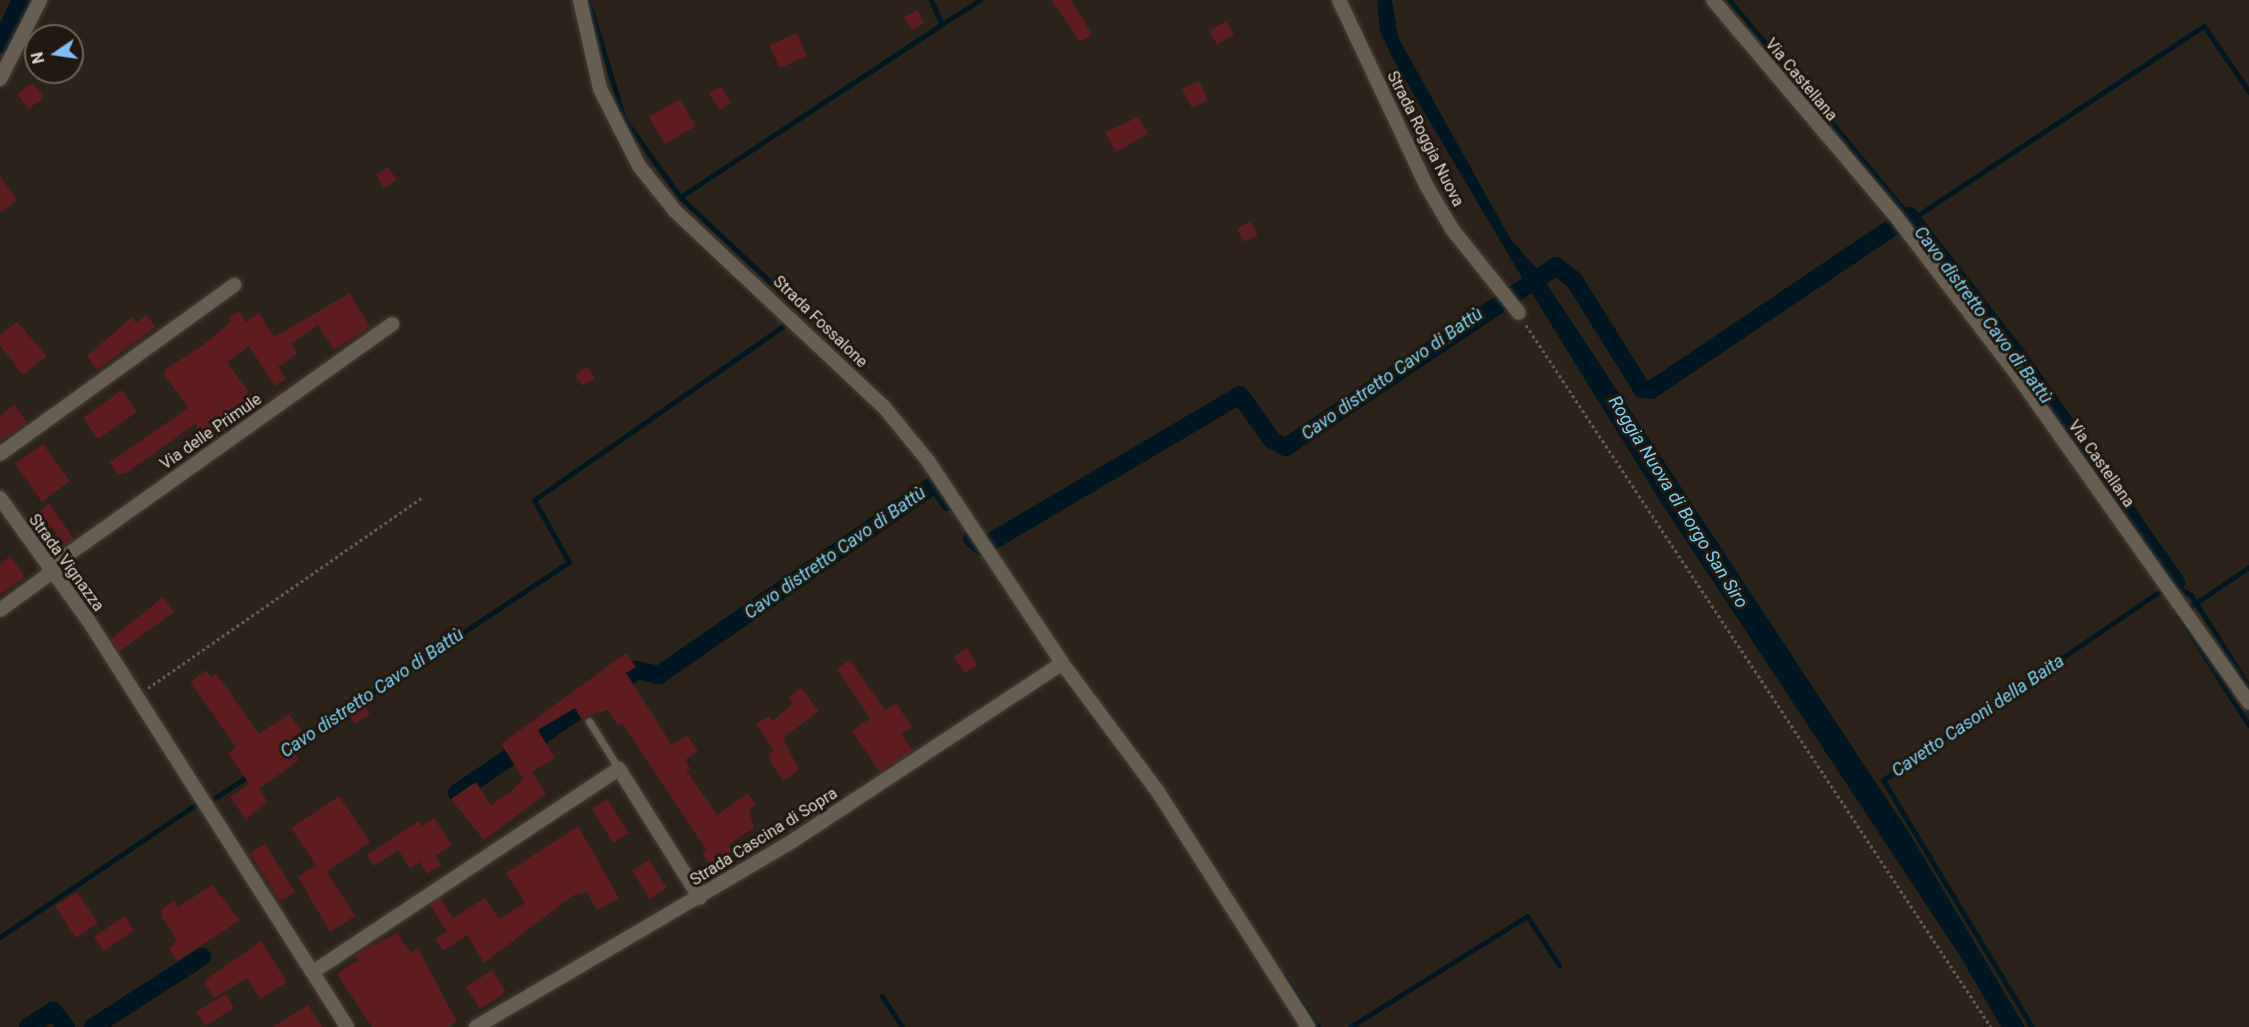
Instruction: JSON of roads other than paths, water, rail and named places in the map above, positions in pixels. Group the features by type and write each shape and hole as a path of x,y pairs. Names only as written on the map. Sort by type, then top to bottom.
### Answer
{"street":[{"path":"0,79 40,0"},
{"name":"Strada Fossalone","path":"580,0 600,89 639,166 676,212 884,407 986,545 1062,663 1158,792 1308,1027"},
{"name":"Strada Roggia Nuova","path":"1339,0 1426,185 1452,229 1519,313"},
{"name":"Via Castellana","path":"1713,0 1906,229 2185,611 2249,703"},
{"path":"0,454 234,285"},
{"name":"Via delle Primule","path":"0,610 51,570 392,324"},
{"name":"Strada Vignazza","path":"0,498 136,696 347,1027"},
{"name":"Strada Cascina di Sopra","path":"476,1027 700,898 1062,663"},
{"path":"313,972 619,769 700,898"}],"lane":[{"path":"589,722 619,769"}],"water":[{"path":"1377,0 1392,0 1398,37 1511,240 1540,272 1524,281 1394,61 1380,31"},
{"name":"Roggia Nuova di Borgo San Siro","path":"1541,275 1911,836 2025,1027 2001,1027 1960,956 1662,504 1526,284"}],"waterway":[{"path":"0,44 21,0"},
{"name":"Cavo distretto Cavo di Battù","path":"588,0 624,119 680,197"},
{"name":"Cavo distretto Cavo di Battù","path":"803,313 680,197 942,24 931,0"},
{"name":"Cavo distretto Cavo di Battù","path":"942,24 980,0"},
{"path":"1729,0 1909,216"},
{"path":"1912,219 2204,26 2249,92"},
{"name":"Cavo distretto Cavo di Battù","path":"972,538 982,547 1240,395 1272,440 1286,447 1556,266 1574,280 1642,389 1651,390 1909,216 2019,358 2176,582"},
{"name":"Cavo distretto Cavo di Battù","path":"286,750 569,562 534,500 789,322"},
{"name":"Cavo distretto Cavo di Battù","path":"457,793 637,670 659,675 936,483 949,502"},
{"path":"2249,567 2178,615 2249,725"},
{"name":"Cavetto Casoni della Baita","path":"2172,584 2191,595 2249,687"},
{"name":"Cavetto Casoni della Baita","path":"2032,1027 1883,780 2162,590"},
{"name":"Cavo distretto Cavo di Battù","path":"215,798 251,774"},
{"name":"Cavo distretto Cavo di Battù","path":"0,937 198,803"},
{"name":"Cavo distretto Cavo di Battù","path":"1350,1027 1527,916 1559,965"},
{"name":"Cavo distretto Cavo di Battù","path":"93,1027 202,957"},
{"path":"1283,975 1318,1027"},
{"name":"Cavo distretto Cavo di Battù","path":"882,996 902,1027"},
{"name":"Cavo distretto Cavo di Battù","path":"28,1027 53,1011 66,1027"}]}
